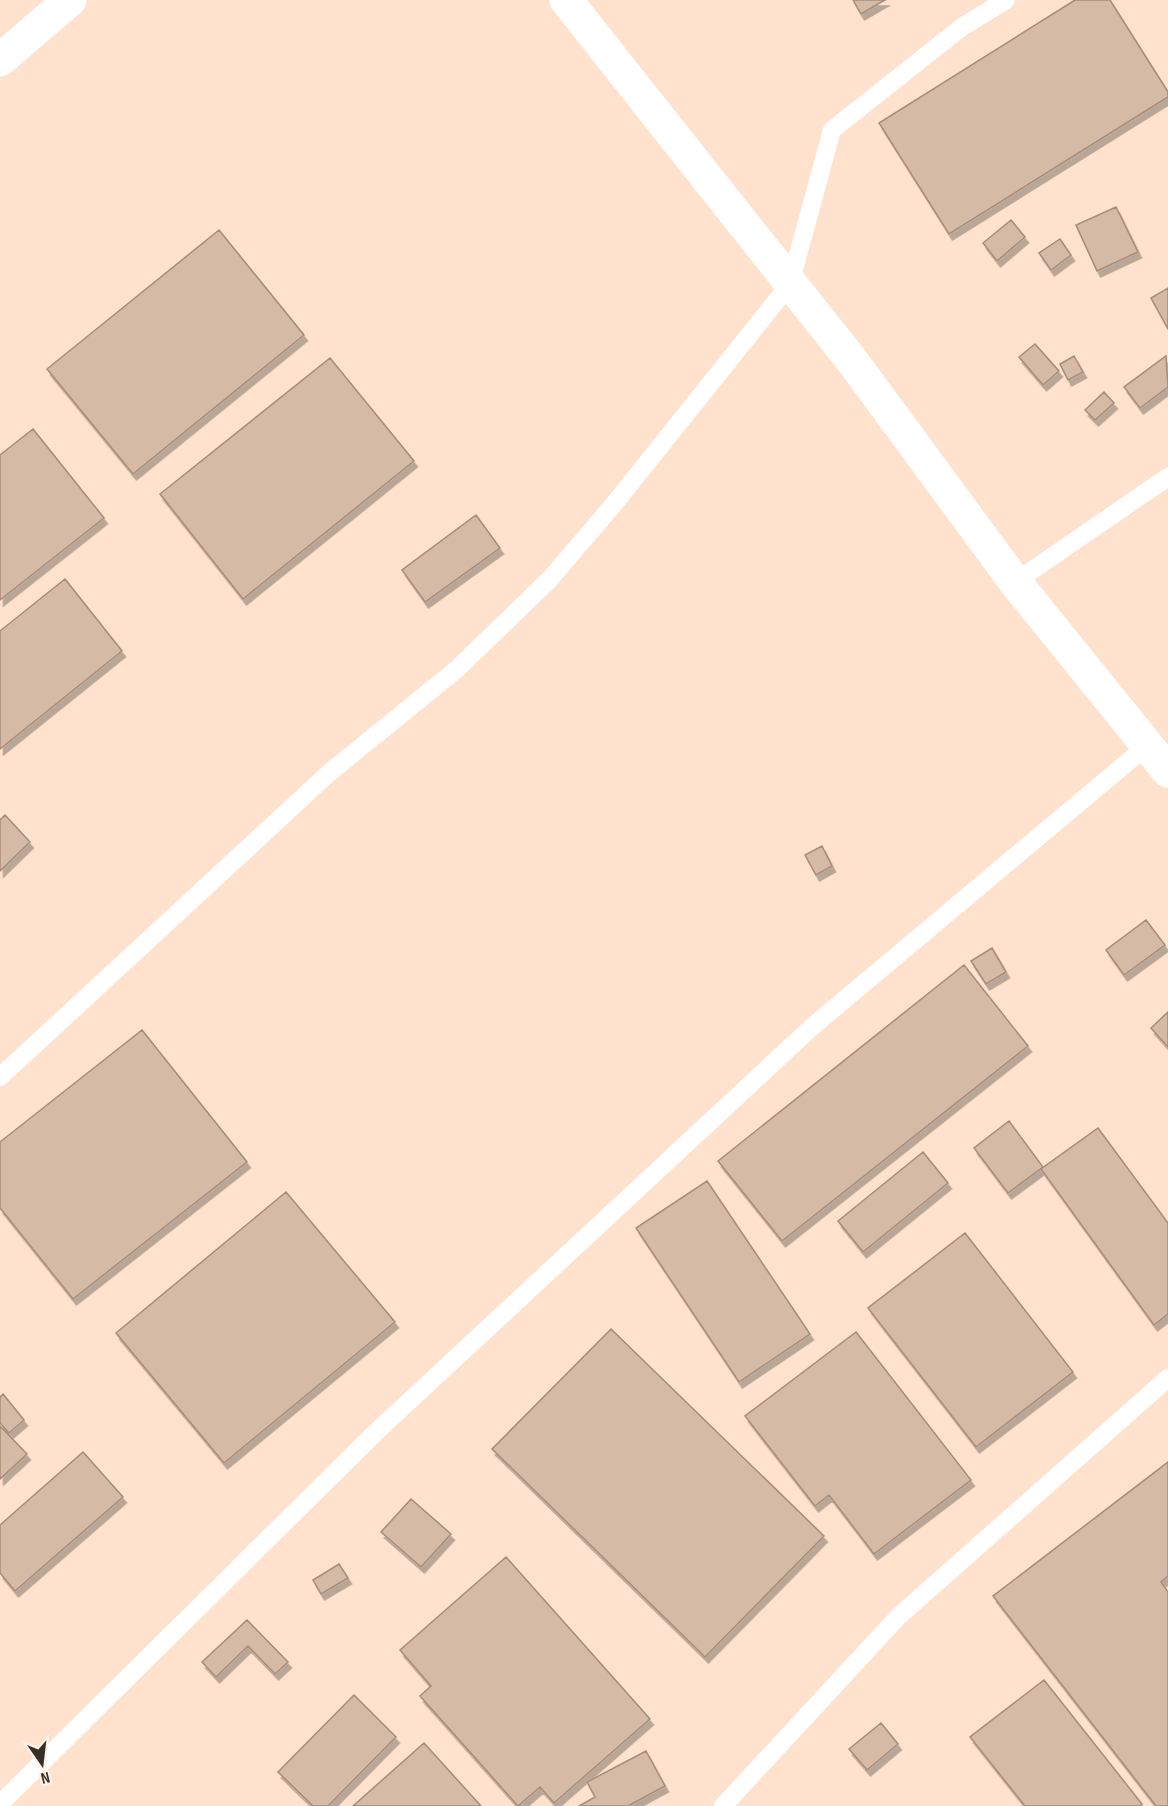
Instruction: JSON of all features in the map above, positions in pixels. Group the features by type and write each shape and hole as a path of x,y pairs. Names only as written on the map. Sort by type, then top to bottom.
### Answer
{"street":[{"path":"566,0 853,362 1015,582 1168,771"},
{"path":"0,60 58,4"}],"lane":[{"path":"0,1077 329,773 457,669 550,579 614,504 790,284 832,130 962,27 1006,0"},
{"path":"1015,582 1168,477"},
{"path":"0,1802 375,1433 804,1034 1148,745"},
{"path":"723,1806 899,1616 1168,1378"}],"building":[{"path":"853,0 885,0 861,14"},
{"path":"1075,0 1110,0 1168,92 1168,97 949,234 879,123"},
{"path":"1116,207 1138,252 1097,271 1076,225"},
{"path":"1011,220 1025,237 997,261 983,243"},
{"path":"219,230 304,335 133,474 47,369"},
{"path":"1060,239 1071,255 1051,270 1039,253"},
{"path":"1168,288 1168,329 1151,298"},
{"path":"1035,344 1059,371 1043,385 1019,357"},
{"path":"1074,356 1083,372 1068,380 1060,364"},
{"path":"1166,356 1168,387 1140,408 1124,387"},
{"path":"330,358 414,461 243,599 160,494"},
{"path":"1104,392 1114,403 1095,420 1085,410"},
{"path":"33,429 104,518 0,600 0,455"},
{"path":"476,515 500,548 425,602 402,570"},
{"path":"65,579 122,651 0,749 0,631"},
{"path":"5,815 30,842 0,871 0,820"},
{"path":"822,846 832,866 816,875 805,855"},
{"path":"1146,920 1165,945 1124,975 1106,950"},
{"path":"992,948 1006,972 986,984 971,961"},
{"path":"964,965 1028,1046 782,1241 718,1161"},
{"path":"1168,1012 1168,1047 1151,1028"},
{"path":"142,1030 247,1162 73,1299 0,1208 0,1142"},
{"path":"1009,1121 1043,1167 1008,1193 974,1148"},
{"path":"1098,1128 1168,1223 1168,1314 1154,1325 1041,1169"},
{"path":"923,1152 948,1183 863,1252 838,1221"},
{"path":"707,1181 810,1334 739,1382 636,1228"},
{"path":"286,1192 395,1322 224,1463 116,1333"},
{"path":"965,1233 1073,1372 976,1447 868,1308"},
{"path":"611,1329 824,1536 705,1657 492,1449"},
{"path":"856,1332 971,1480 874,1554 829,1495 815,1506 745,1416"},
{"path":"3,1394 24,1420 9,1433 0,1423 0,1397"},
{"path":"0,1426 27,1454 0,1479"},
{"path":"83,1452 123,1497 15,1591 0,1573 0,1525"},
{"path":"1168,1462 1168,1576 1161,1582 1168,1592 1168,1806 1156,1806 993,1596"},
{"path":"411,1499 451,1534 421,1567 381,1532"},
{"path":"506,1557 650,1719 554,1803 540,1787 518,1806 420,1696 431,1686 400,1650"},
{"path":"339,1564 348,1578 321,1594 313,1580"},
{"path":"247,1620 288,1662 275,1674 248,1646 216,1677 202,1662"},
{"path":"1044,1680 1142,1804 1139,1806 1025,1806 970,1737"},
{"path":"354,1695 396,1737 328,1806 313,1806 278,1772"},
{"path":"881,1723 898,1744 867,1770 849,1749"},
{"path":"424,1743 481,1806 353,1806"},
{"path":"646,1751 665,1786 628,1806 579,1806 595,1797 587,1782"}]}
